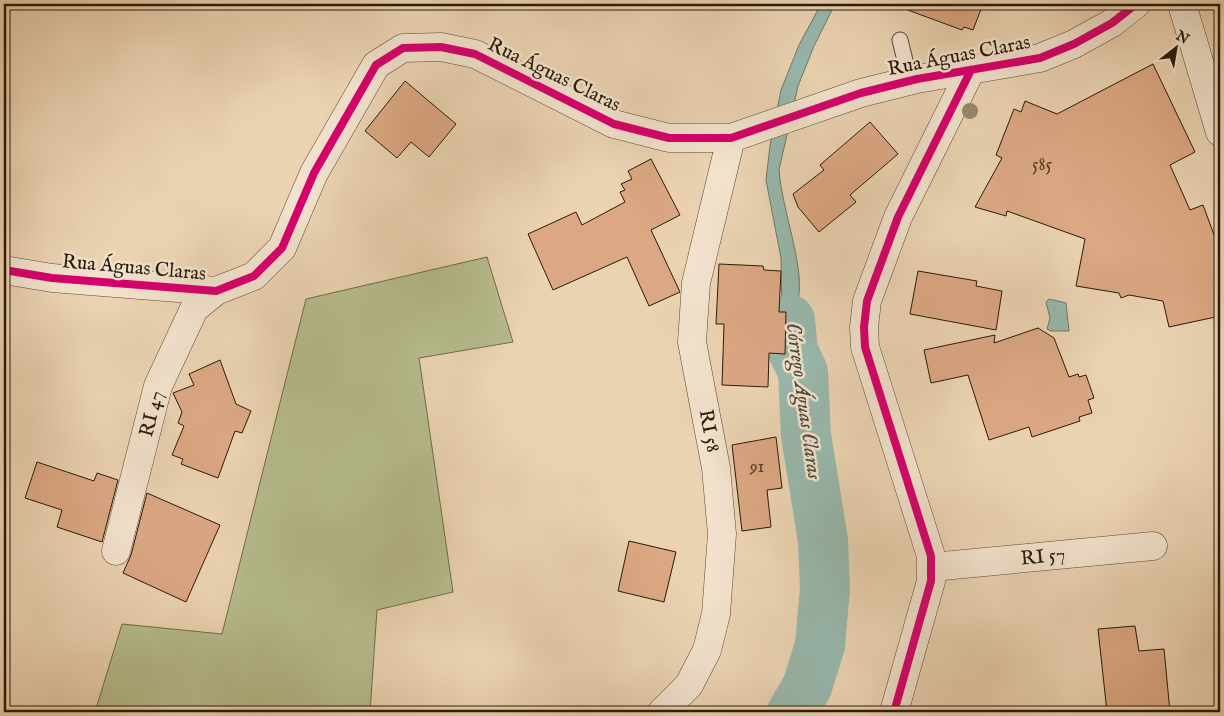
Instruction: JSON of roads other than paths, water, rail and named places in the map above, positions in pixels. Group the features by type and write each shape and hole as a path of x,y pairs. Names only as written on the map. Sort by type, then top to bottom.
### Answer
{"street":[{"name":"Rua Águas Claras","path":"4,270 52,278 216,291 254,276 282,248 314,173 376,65 404,48 441,47 475,54 614,124 668,138 730,138 802,112 910,81 1040,58 1074,44 1112,23 1136,4"},
{"path":"1182,4 1220,132"},
{"path":"894,712 931,581 932,567 931,556 865,347 864,327 867,301 898,217 972,70"},
{"name":"RI 58","path":"662,712 689,685 708,650 716,614 722,534 716,468 692,342 696,283 730,138"},
{"name":"RI 47","path":"116,552 158,386 194,309 216,291"},
{"name":"RI 57","path":"932,567 1153,546"}],"lane":[{"path":"900,40 910,81"}],"water":[{"path":"821,4 835,4 814,46 798,86 779,170 799,275 797,336 806,369 807,382 805,387 802,374 793,367 790,361 787,311 782,309 781,258 766,180 770,146 781,90 799,45"},
{"path":"1049,299 1066,303 1069,331 1051,331 1047,329 1050,318 1046,302"}],"waterway":[{"name":"Córrego Águas Claras","path":"790,320 793,351 803,372 806,435 823,541 825,588 820,645 807,687 792,712"}]}
